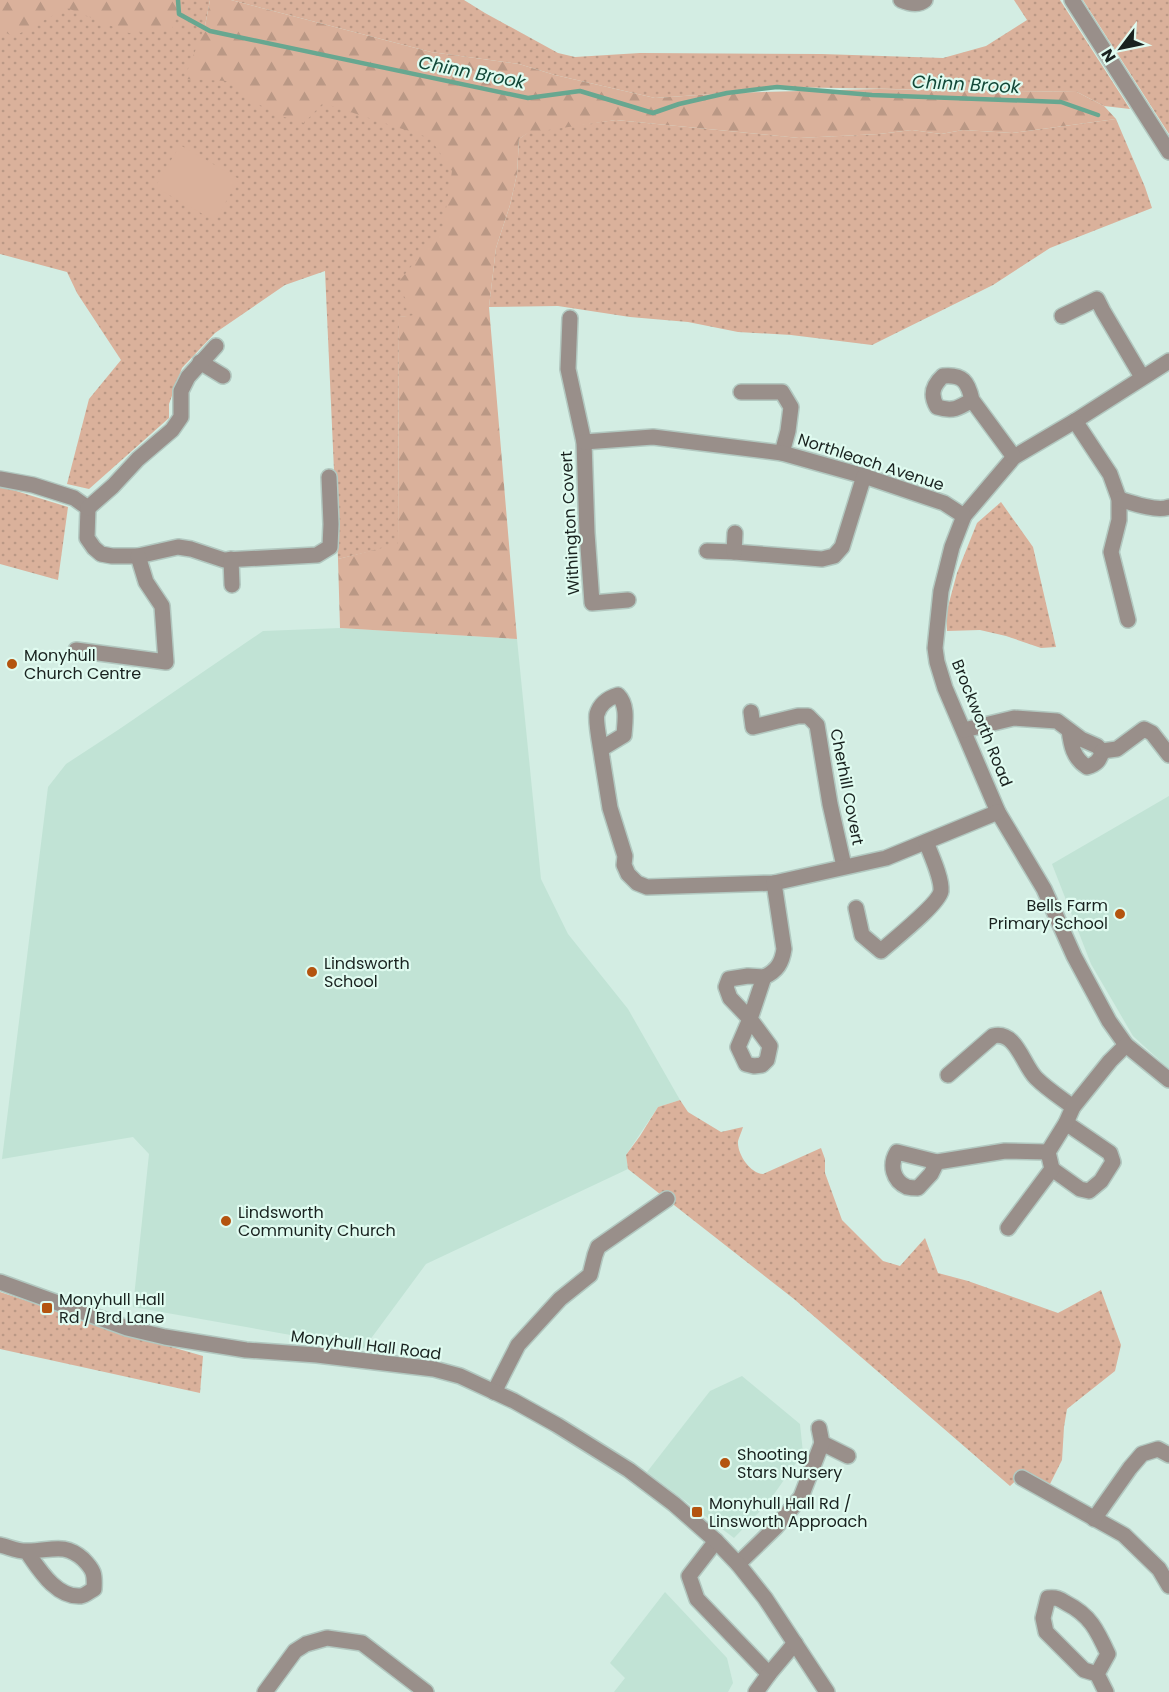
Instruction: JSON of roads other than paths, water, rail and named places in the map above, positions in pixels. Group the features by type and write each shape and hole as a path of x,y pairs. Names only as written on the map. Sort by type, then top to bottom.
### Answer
{"street":[{"path":"901,0 910,4 922,3 925,0"},
{"path":"1072,0 1169,152"},
{"path":"1062,316 1097,299 1142,377"},
{"path":"570,318 568,369 584,442"},
{"path":"216,346 188,377 181,391 181,417 172,430 138,459 88,508 87,538 94,548 101,554 138,556 178,547 224,560 317,555 330,547 329,477"},
{"name":"Brockworth Road","path":"1169,361 1014,457 964,516 952,547 941,591 935,648 945,688 998,812 1044,889 1074,956 1109,1021 1126,1045 1169,1080"},
{"path":"200,362 222,376"},
{"path":"741,392 782,392 791,407 782,453"},
{"path":"972,400 1014,457"},
{"path":"1074,421 1110,474 1119,499 1119,520 1111,552 1128,620"},
{"name":"Northleach Avenue","path":"584,442 653,437 782,453 864,476 944,503 964,516"},
{"name":"Withington Covert","path":"584,442 592,603 627,600"},
{"path":"706,551 822,559 834,556 842,547 864,476"},
{"path":"0,479 33,485 74,498 88,508"},
{"path":"1119,499 1140,505 1169,507"},
{"path":"734,552 735,533"},
{"path":"76,650 166,662 162,606 146,582 138,556"},
{"path":"231,559 232,585"},
{"path":"601,750 624,735 625,709 618,695 604,702 596,715 601,750 610,808 625,856 624,865 628,874 647,887 774,883 886,858 998,812"},
{"name":"Cherhill Covert","path":"751,712 753,727 798,716 808,716 817,725 830,804 844,866"},
{"path":"964,730 1014,718 1057,721 1102,751"},
{"path":"1102,751 1117,749 1144,729 1152,733 1169,755"},
{"path":"1069,730 1073,750 1080,762 1087,767 1095,765 1101,759 1102,751"},
{"path":"856,908 862,935 881,951 939,898 940,881 926,842"},
{"path":"764,977 750,1020 730,998 726,987 729,979 748,976 764,977 774,972 783,958 784,949 774,883"},
{"path":"948,1075 993,1036 1005,1035 1013,1043 1035,1077 1073,1107"},
{"path":"1066,1123 1110,1153 1113,1162 1101,1181 1089,1191 1080,1190 1052,1169 1048,1152 1073,1107 1126,1045"},
{"path":"937,1162 1005,1151 1048,1152"},
{"path":"1008,1228 1052,1169"},
{"path":"494,1392 518,1345 560,1299 590,1275 598,1247 667,1200"},
{"name":"Monyhull Hall Road","path":"0,1282 127,1329 246,1350 317,1355 434,1370 459,1376 514,1401 629,1470 674,1504 716,1541 765,1598 827,1692"},
{"path":"738,1564 776,1527 801,1497 821,1435 848,1456"},
{"path":"1094,1519 1142,1455 1158,1449 1169,1455"},
{"path":"1022,1478 1124,1535 1159,1569 1169,1586"},
{"path":"716,1541 689,1576 697,1599 769,1674"},
{"path":"0,1545 27,1552"},
{"path":"1097,1674 1108,1654 1099,1633 1082,1611 1056,1597 1048,1598 1043,1618 1046,1632 1084,1670 1097,1674 1106,1692"},
{"path":"265,1692 295,1651 306,1644 327,1638 362,1643 426,1692"},
{"path":"756,1692 795,1644"}],"waterway":[{"name":"Chinn Brook","path":"178,0 179,14 210,31 528,98 580,91 653,113 679,104 727,93 777,87 872,95 1061,102 1098,115"}],"place":[{"name":"Monyhull Church Centre","path":"12,664"},
{"name":"Bells Farm Primary School","path":"1120,914"},
{"name":"Lindsworth School","path":"312,972"},
{"name":"Lindsworth Community Church","path":"226,1221"},
{"name":"Monyhull Hall Rd / Brd Lane","path":"47,1308"},
{"name":"Shooting Stars Nursery","path":"725,1463"},
{"name":"Monyhull Hall Rd / Linsworth Approach","path":"697,1512"}]}
